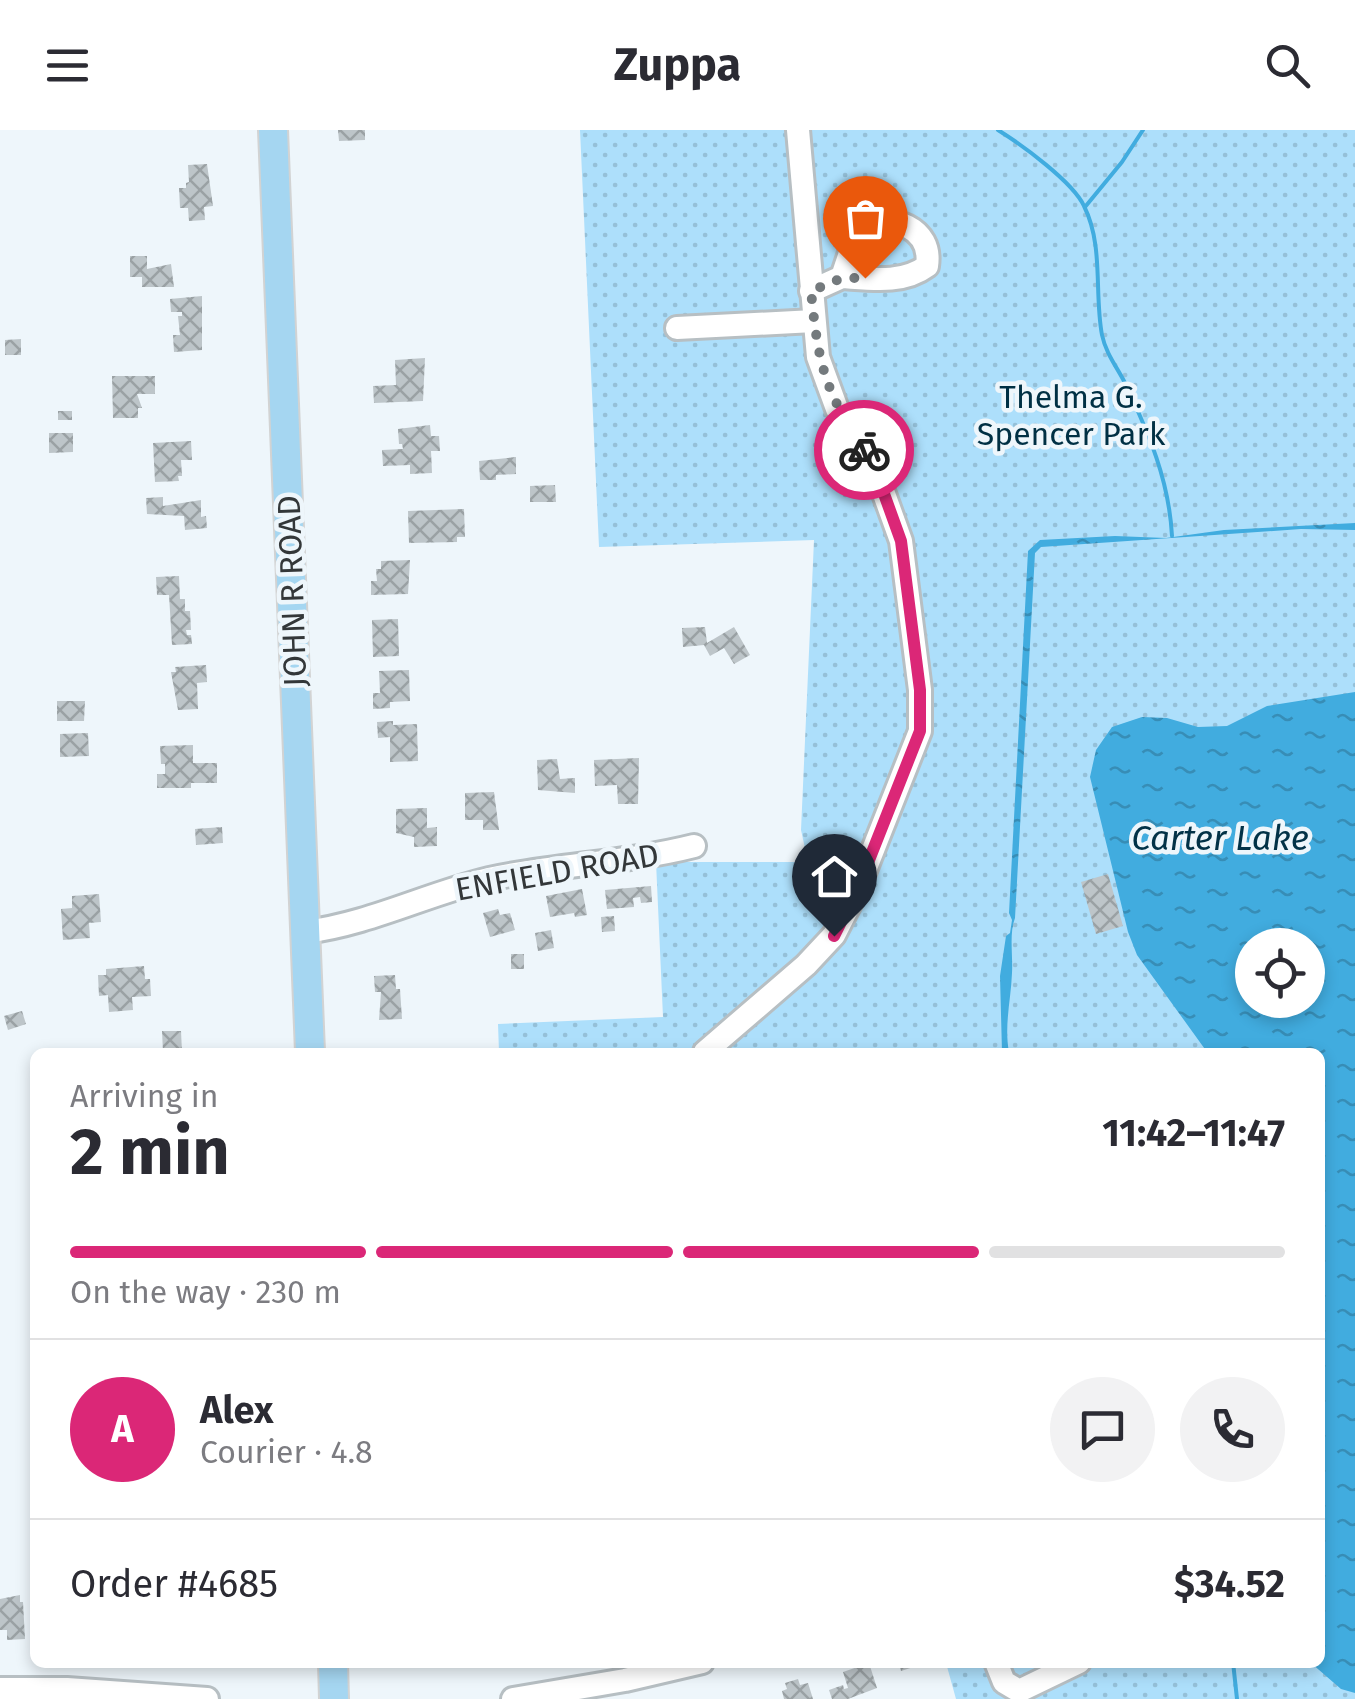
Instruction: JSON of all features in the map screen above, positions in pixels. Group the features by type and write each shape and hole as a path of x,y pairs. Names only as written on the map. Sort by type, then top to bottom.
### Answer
{"main road":[{"name":"JOHN R ROAD","path":"273,130 310,1048"},
{"path":"333,1668 334,1699"}],"street":[{"path":"710,1048 834,936 858,888 920,731 920,690 901,541 874,466 837,409 818,357 798,130"},
{"path":"811,291 842,278"},
{"path":"677,328 814,322"},
{"name":"ENFIELD ROAD","path":"305,932 348,925 486,880 694,846"},
{"path":"513,1699 676,1668"},
{"path":"998,1668 1004,1682 1019,1691 1067,1668"},
{"path":"0,1689 66,1689 207,1699"}],"green space":[{"name":"Thelma G. Spencer Park","path":"580,130 1355,130 1355,1699 956,1699 947,1668 1325,1668 1325,1048 499,1048 498,1024 663,1017 656,862 808,862 801,830 814,540 599,547"}],"water":[{"path":"1355,523 1355,530 1301,529 1041,547 1035,553 1009,1048 1002,1048 1000,976 1012,920 1009,913 1028,551 1040,540 1166,538 1224,530"},
{"name":"Carter Lake","path":"1355,692 1355,1693 1341,1689 1317,1668 1325,1668 1325,1048 1204,1048 1137,955 1090,777 1096,750 1112,727 1142,717 1167,718 1198,727 1227,726 1267,706"}],"building":[{"path":"338,130 365,130 365,140 339,141"},
{"path":"207,164 213,206 204,207 205,220 189,221 188,208 180,208 179,188 186,188 189,182 188,165"},
{"path":"883,180 884,200 849,201 848,182"},
{"path":"130,256 147,256 147,269 171,264 174,287 142,287 142,277 130,277"},
{"path":"202,296 202,350 174,352 173,335 180,335 178,316 182,312 171,312 170,299"},
{"path":"21,339 21,355 5,355 5,340"},
{"path":"425,358 423,401 374,403 373,386 396,385 395,360"},
{"path":"112,376 155,376 155,394 137,394 142,408 138,408 138,418 113,418"},
{"path":"58,411 72,411 72,420 58,420"},
{"path":"430,425 431,436 439,436 440,451 431,451 432,473 410,474 410,465 383,466 382,450 403,449 398,429"},
{"path":"49,433 73,433 73,452 49,453"},
{"path":"191,441 192,460 181,460 179,481 155,482 153,443"},
{"path":"516,457 516,474 480,480 479,461"},
{"path":"555,485 556,502 530,502 530,486"},
{"path":"163,497 163,506 201,500 201,517 206,516 207,528 185,530 184,516 147,514 146,498"},
{"path":"464,509 465,537 457,537 457,542 409,543 408,511"},
{"path":"410,560 408,594 371,595 371,581 377,581 376,569 381,569 381,561"},
{"path":"179,576 180,599 185,599 185,611 190,611 191,630 186,630 192,644 172,645 169,595 157,595 156,577"},
{"path":"398,619 399,656 373,657 372,620"},
{"path":"705,627 707,643 734,627 750,655 734,664 724,648 710,656 704,645 683,647 682,628"},
{"path":"206,665 207,682 197,683 198,709 178,710 171,672 176,672 175,667"},
{"path":"409,670 410,701 390,702 390,708 373,709 373,693 380,693 379,671"},
{"path":"57,701 85,701 84,721 57,721"},
{"path":"393,721 393,725 417,724 418,761 390,762 390,737 378,738 377,722"},
{"path":"88,733 89,756 60,757 60,734"},
{"path":"193,745 193,763 217,763 217,783 157,788 157,774 165,774 160,746"},
{"path":"639,758 638,804 618,804 617,785 595,786 594,760"},
{"path":"557,759 560,779 575,778 575,793 538,790 537,760"},
{"path":"494,792 499,830 483,830 483,820 465,820 465,793"},
{"path":"427,808 427,828 437,827 437,846 414,847 414,837 396,833 396,809"},
{"path":"222,827 223,843 196,845 195,829"},
{"path":"1108,874 1123,926 1096,934 1081,882"},
{"path":"651,886 652,902 641,903 640,897 633,898 634,907 607,909 605,890"},
{"path":"582,889 587,915 550,917 546,896"},
{"path":"99,894 101,922 89,923 90,938 63,940 61,909 72,908 72,896"},
{"path":"498,909 500,915 510,913 515,930 490,937 483,913"},
{"path":"614,916 615,931 602,932 601,917"},
{"path":"551,930 554,948 538,951 535,933"},
{"path":"511,954 524,954 524,969 511,969"},
{"path":"144,966 151,996 132,997 133,1010 109,1012 108,995 99,996 98,975 106,975 106,969"},
{"path":"395,975 402,1019 379,1020 381,992 375,992 374,976"},
{"path":"22,1011 26,1024 8,1030 4,1016"},
{"path":"162,1031 181,1031 182,1048 163,1048"},
{"path":"20,1595 25,1639 7,1640 7,1630 0,1630 0,1599"},
{"path":"871,1668 877,1688 848,1699 832,1699 829,1690 843,1685 848,1688 843,1672"},
{"path":"798,1679 800,1685 808,1683 813,1699 784,1699 785,1683"}],"waterway":[{"path":"998,130 1058,175 1084,206 1094,237 1104,342 1156,458 1167,496 1172,536"},
{"path":"1085,207 1143,130"},
{"path":"1234,1668 1237,1699"}],"way so far":[{"path":"864,450 837,409 818,357 811,291 842,278 865,278"}],"route":[{"path":"834,936 858,888 920,731 920,690 901,541 888,500 864,450"}]}
